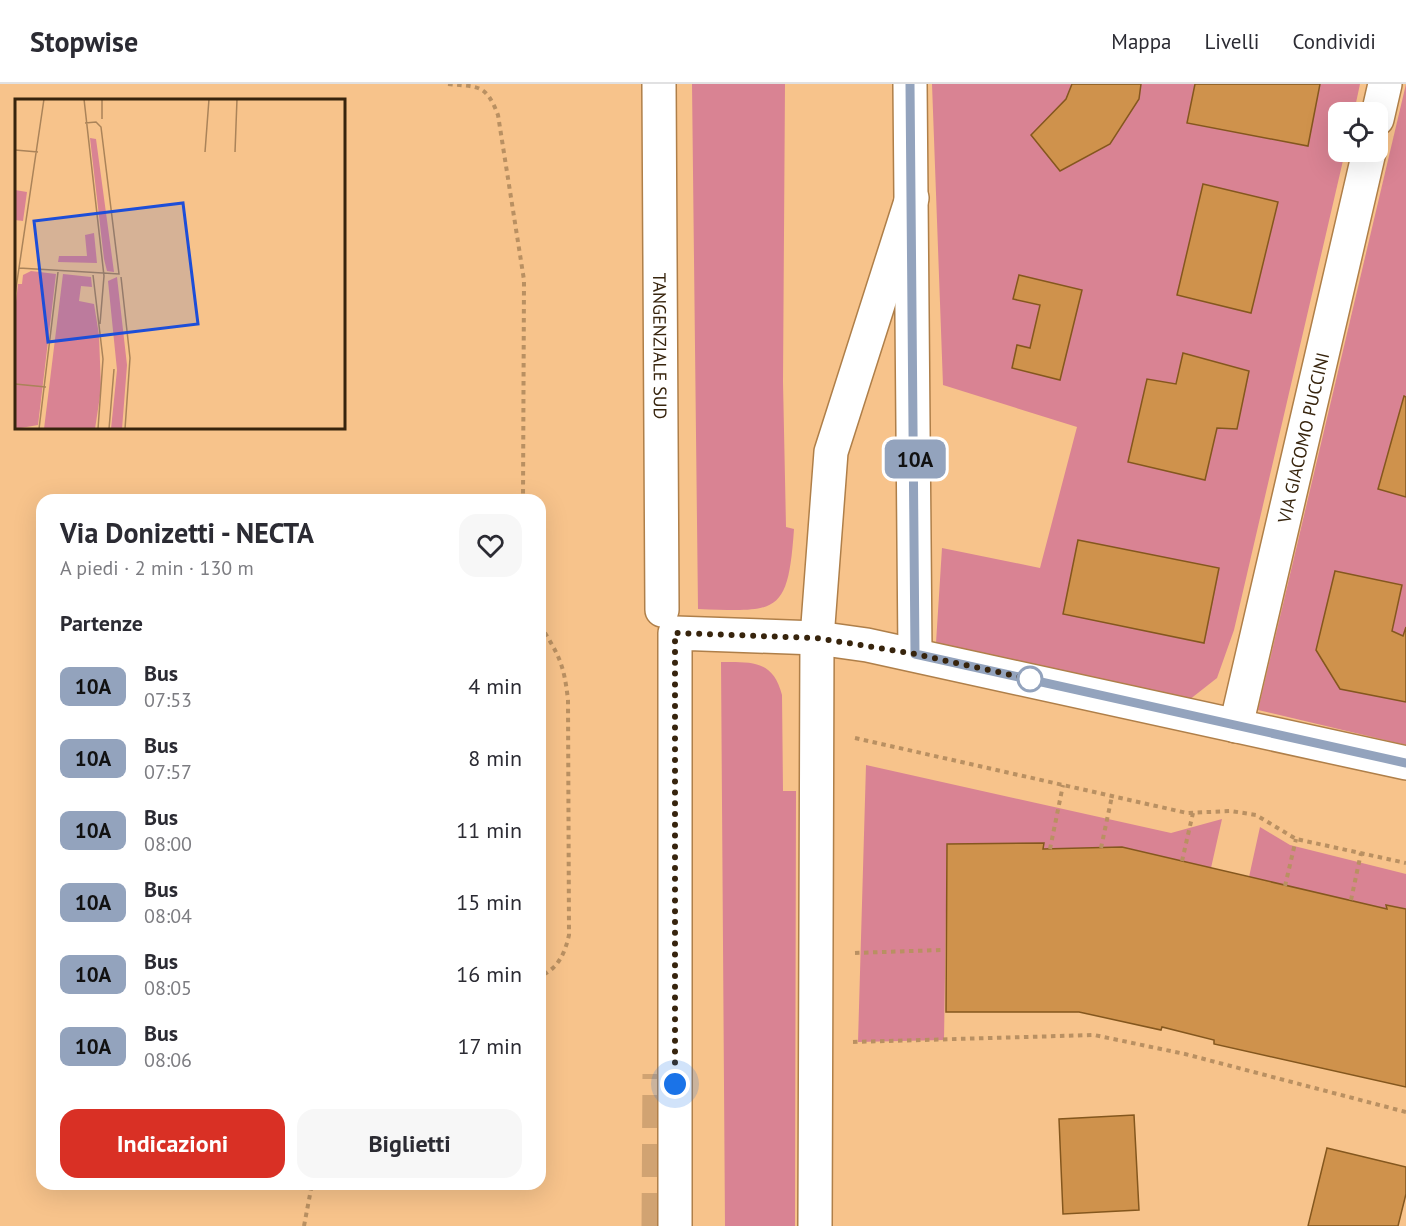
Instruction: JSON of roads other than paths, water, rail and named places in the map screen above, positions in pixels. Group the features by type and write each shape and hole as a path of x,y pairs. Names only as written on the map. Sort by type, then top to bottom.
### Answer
{"main road":[{"name":"TANGENZIALE SUD","path":"659,84 662,610"},
{"path":"910,84 915,654"},
{"path":"1381,102 1385,84"},
{"name":"VIA GIACOMO PUCCINI","path":"1236,726 1368,162"},
{"path":"815,1226 817,638 831,452 912,198"},
{"path":"675,1226 675,633 817,638 915,654 1406,763"}],"tunnel":[{"path":"658,1226 659,1074"}]}
